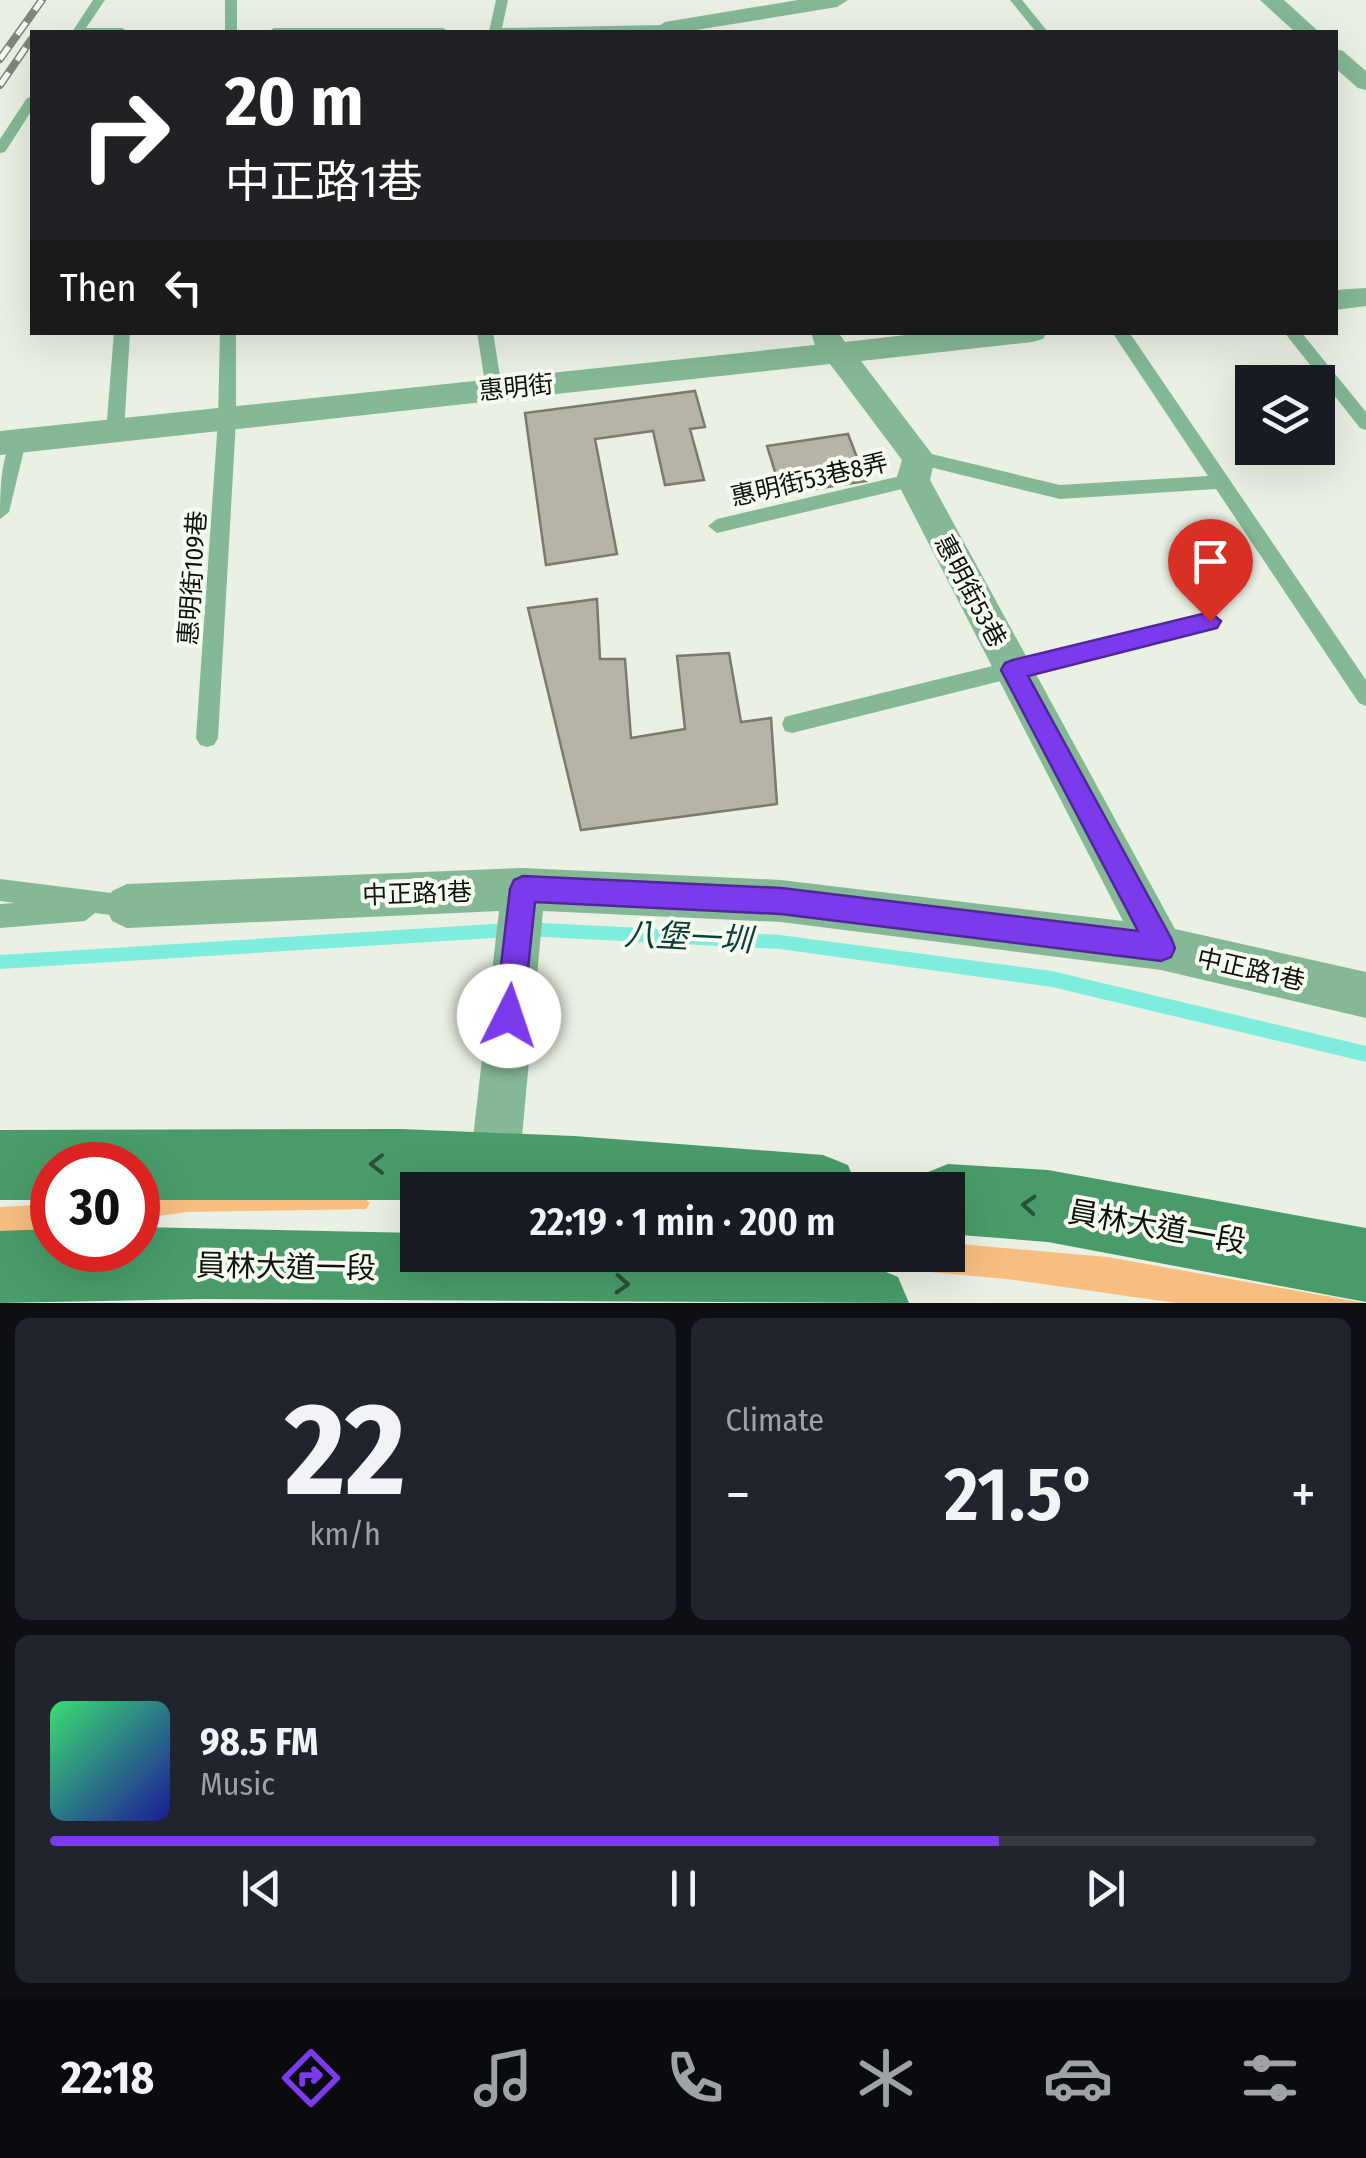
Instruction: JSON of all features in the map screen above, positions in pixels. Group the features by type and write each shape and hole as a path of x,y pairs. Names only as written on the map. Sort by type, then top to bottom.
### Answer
{"main road":[{"path":"0,1165 401,1164 450,1172"},
{"name":"員林大道一段","path":"965,1200 1048,1206 1366,1265"},
{"name":"員林大道一段","path":"0,1268 81,1263 481,1277 808,1293 872,1303"}],"street":[{"path":"658,0 666,30"},
{"path":"1271,0 1306,30"},
{"path":"671,30 828,1"},
{"path":"1338,59 1366,83"},
{"path":"1338,300 1366,296"},
{"name":"惠明街","path":"8,442 494,389 828,342 971,335"},
{"name":"惠明街53巷","path":"828,342 916,470 1013,670 1161,948"},
{"path":"494,1172 522,898"},
{"name":"中正路1巷","path":"126,906 522,898 781,901 1161,948 1366,996"}],"lane":[{"path":"80,30 99,0"},
{"path":"231,30 232,0"},
{"path":"498,30 502,0"},
{"path":"1016,0 1040,30"},
{"path":"0,148 30,104"},
{"path":"115,432 122,335"},
{"name":"惠明街109巷","path":"207,738 227,420 228,335"},
{"path":"485,335 494,389"},
{"path":"1122,335 1366,698"},
{"path":"1294,335 1366,424"},
{"path":"0,512 8,442"},
{"path":"916,470 1060,492 1223,482"},
{"name":"惠明街53巷8弄","path":"717,526 916,470"},
{"path":"792,724 1210,621"},
{"path":"0,890 126,906"},
{"name":"中正路1巷","path":"0,916 126,906"}],"shaded area":[{"path":"361,1196 370,1203 366,1209 160,1216 160,1199"},
{"path":"30,1205 30,1235 0,1240 0,1207"},
{"path":"965,1244 1107,1257 1365,1303 1176,1303 929,1272 965,1272"}],"building":[{"path":"695,391 705,427 690,429 704,480 665,485 653,431 595,439 617,554 546,565 525,413"},
{"path":"848,434 866,481 782,494 767,446"},
{"path":"597,599 600,659 625,659 631,738 685,729 677,656 729,653 741,722 771,718 777,804 581,830 528,608"}],"waterway":[{"name":"八堡一圳","path":"0,962 524,929 780,942 1052,979 1366,1054"}],"railway":[{"path":"0,59 42,0"},
{"path":"0,85 30,41"}],"route":[{"path":"509,1016 523,889 781,901 1161,948 1013,670 1210,621"}]}
